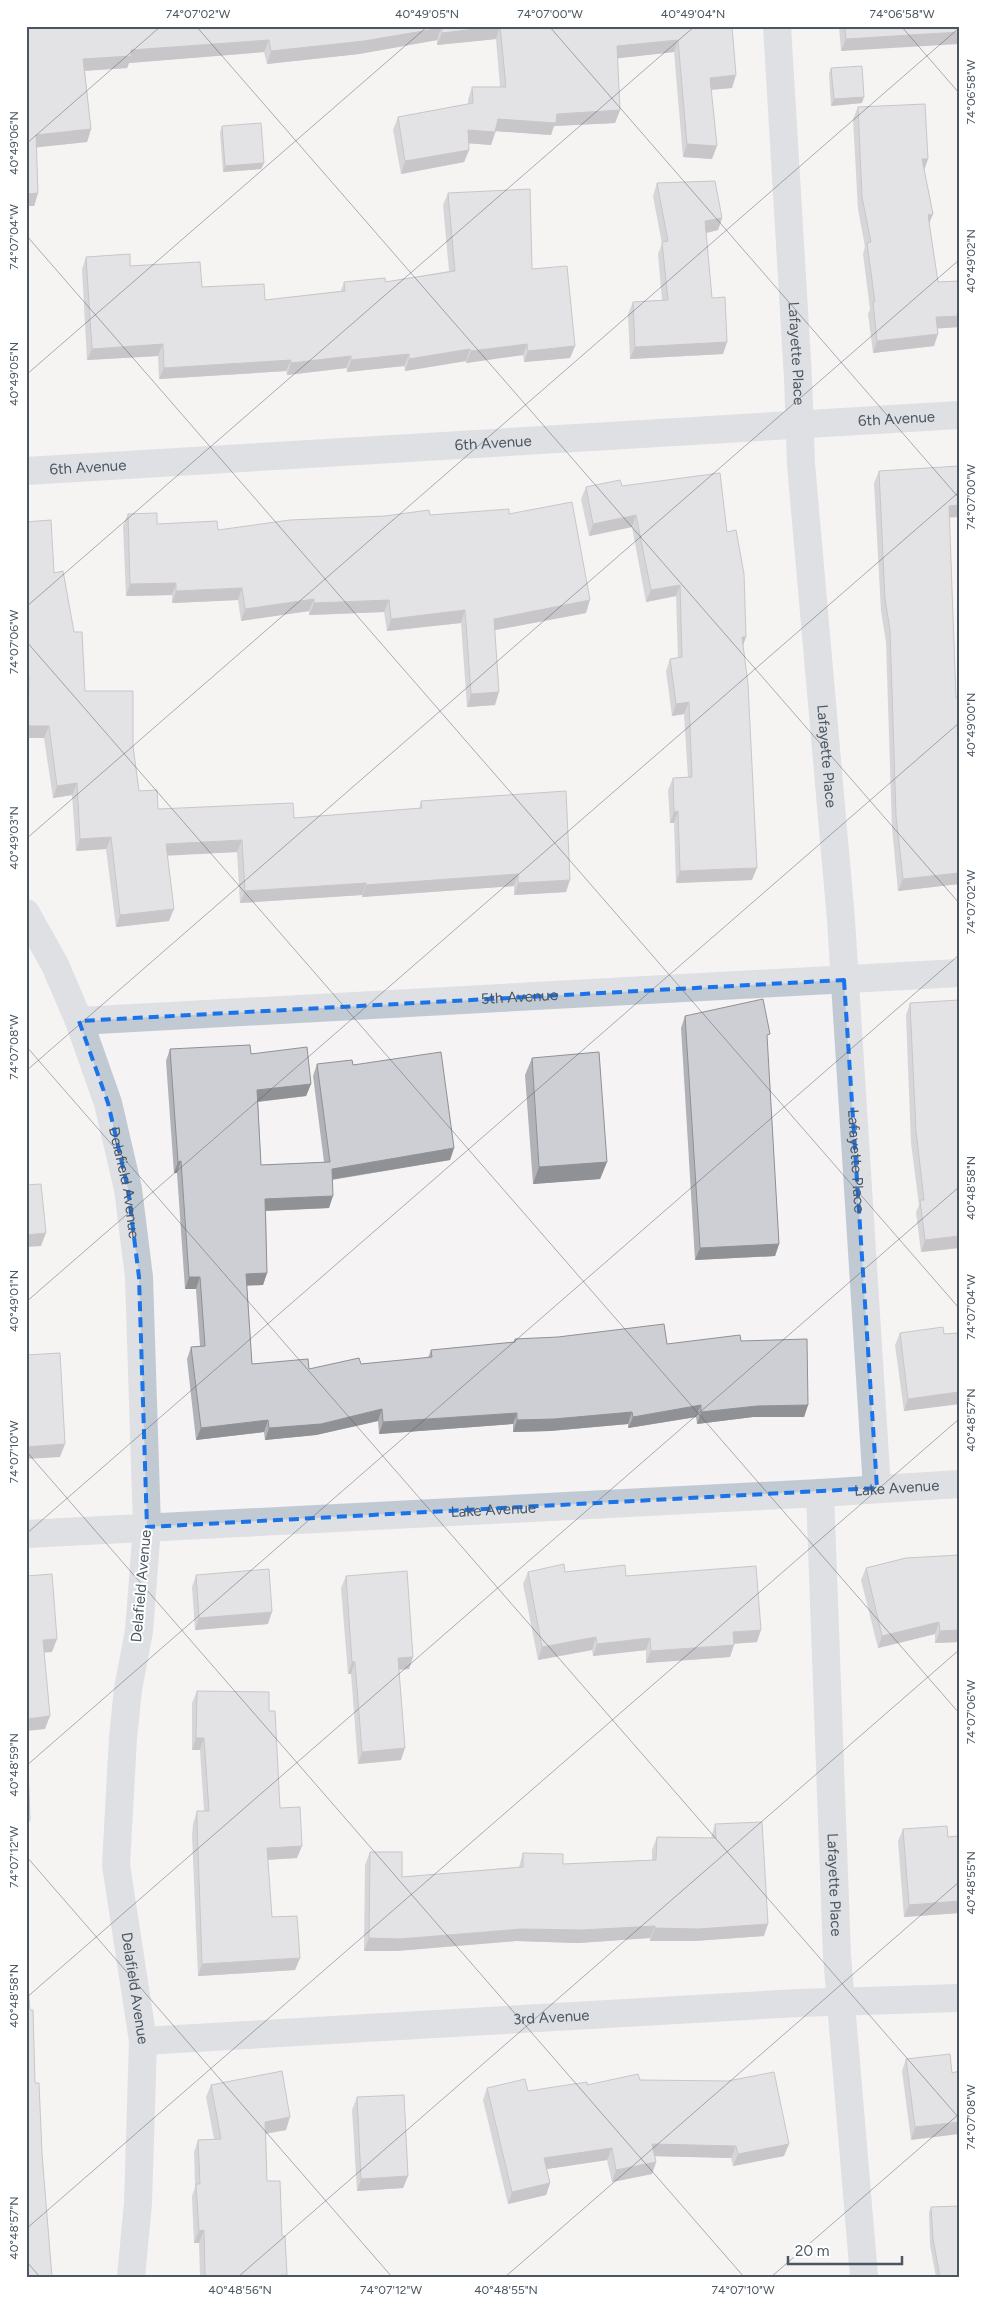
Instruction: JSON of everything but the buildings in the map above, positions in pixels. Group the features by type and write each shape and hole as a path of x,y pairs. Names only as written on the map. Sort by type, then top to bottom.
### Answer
{"street":[{"name":"Lafayette Place","path":"777,26 800,425 844,980 877,1488"},
{"name":"6th Avenue","path":"26,471 959,415"},
{"name":"Delafield Avenue","path":"26,913 55,965 79,1021 108,1103 128,1189 139,1277 147,1527 139,1630 128,1689 123,1738 116,1865 143,2041 138,2203 131,2277"},
{"name":"5th Avenue","path":"79,1021 959,973"},
{"name":"Lake Avenue","path":"26,1534 820,1493 959,1484"},
{"name":"Lafayette Place","path":"820,1493 837,1956 864,2277"},
{"name":"3rd Avenue","path":"143,2041 798,2003 959,1998"}],"highlighted area":[{"path":"844,980 877,1488 147,1527 139,1277 128,1189 108,1103 79,1021"}]}
